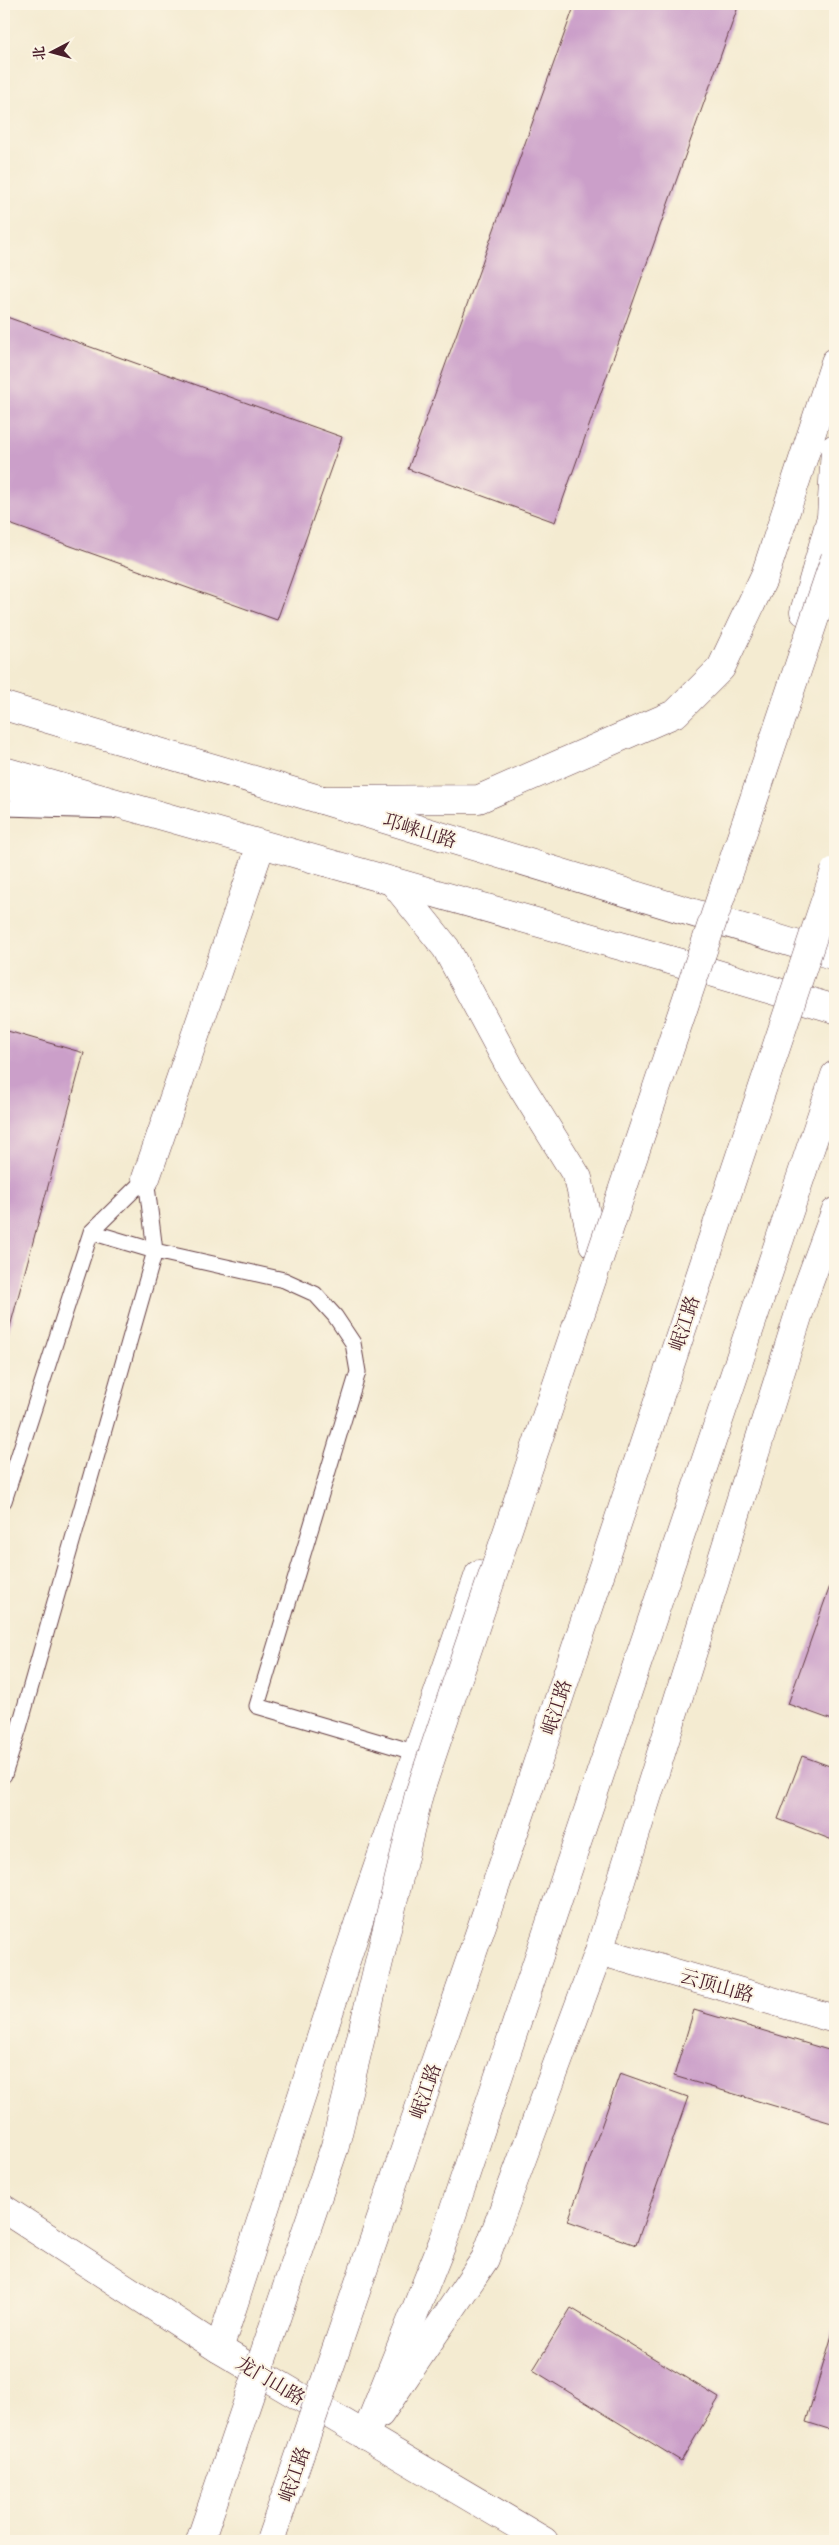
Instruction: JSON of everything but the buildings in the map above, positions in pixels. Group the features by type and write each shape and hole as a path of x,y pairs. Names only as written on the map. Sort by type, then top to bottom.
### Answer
{"main road":[{"path":"322,800 479,798 676,713 721,668 765,576 835,362"},
{"path":"219,2349 361,1915 593,1244 700,916 807,603 831,517 835,448"},
{"path":"200,2541 335,2146 419,1794 835,558"},
{"name":"邛崃山路","path":"4,706 322,800 835,956"},
{"path":"4,771 684,964 835,1009"},
{"path":"146,1178 261,845"},
{"name":"岷江路","path":"270,2541 522,1809 835,871"},
{"path":"393,882 446,948 512,1071 578,1178 593,1244"},
{"path":"365,2436 444,2239 835,1074"},
{"path":"365,2436 485,2259 599,1952 806,1290 835,1212"},
{"path":"806,1290 835,1254"},
{"name":"云顶山路","path":"599,1952 835,2019"},
{"name":"龙门山路","path":"4,2209 219,2349 544,2541"}],"lane":[{"path":"4,792 150,812"},
{"path":"4,808 150,812"},
{"path":"4,1502 91,1232 146,1178"},
{"path":"4,1775 156,1251 146,1178"},
{"path":"91,1232 156,1251 284,1280 315,1294 335,1316 353,1343 358,1372 257,1706 417,1753"}]}
